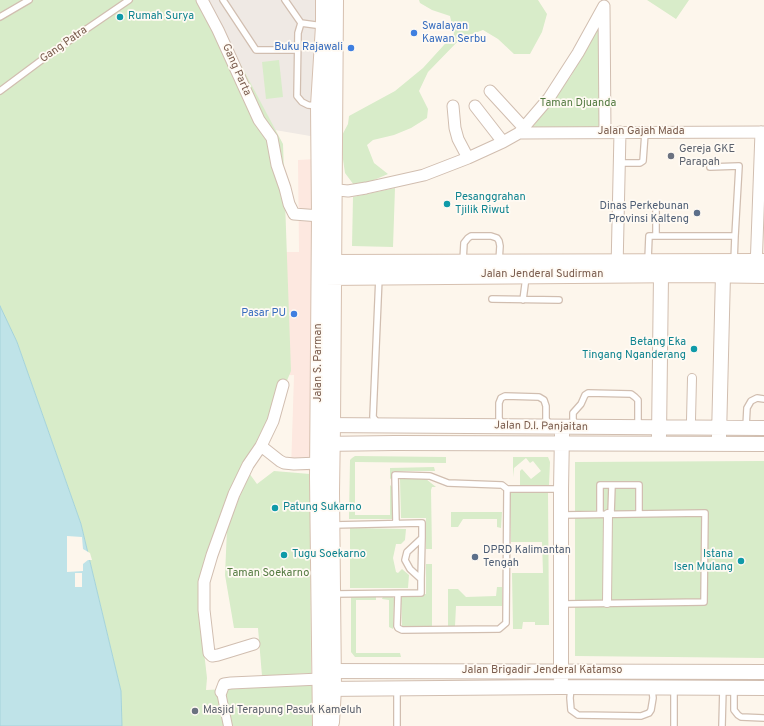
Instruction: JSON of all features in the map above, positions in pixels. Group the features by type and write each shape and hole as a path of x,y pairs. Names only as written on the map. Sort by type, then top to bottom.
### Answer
{"main road":[{"name":"Jalan S. Parman","path":"324,0 330,26"},
{"name":"Jalan S. Parman","path":"321,726 325,680 325,444 326,425 332,409 327,270 327,106 330,26 335,0"},
{"name":"Jalan S. Parman","path":"327,189 320,216 327,270"},
{"name":"Jalan Jenderal Sudirman","path":"617,269 648,263 734,262 760,268"},
{"name":"Jalan Jenderal Sudirman","path":"327,270 463,263 491,267 526,275 579,269"},
{"name":"Jalan Jenderal Sudirman","path":"327,270 379,276 491,267 617,269 661,275 723,274 760,268"},
{"name":"Jalan S. Parman","path":"325,444 319,463 325,524"},
{"name":"Jalan S. Parman","path":"325,680 331,726"}],"street":[{"name":"Gang Parta","path":"202,0 218,30 259,120 272,138 277,165 286,188 289,204 294,214 320,216"},
{"path":"327,189 348,191 424,175 468,158 503,142 521,130 549,98 578,53 604,3"},
{"path":"604,3 605,132"},
{"path":"490,91 521,130"},
{"path":"452,106 458,139 468,158"},
{"path":"475,106 503,142"},
{"name":"Jalan Gajah Mada","path":"521,130 645,133 762,132"},
{"path":"617,269 620,132"},
{"path":"760,268 762,132"},
{"path":"720,444 719,428 723,274"},
{"path":"659,444 661,275"},
{"path":"691,420 692,378"},
{"path":"254,644 218,656 212,656 209,653 204,610 204,582 234,494 248,465 261,446 273,421 283,385"},
{"name":"Jalan D.I. Panjaitan","path":"326,425 764,428"},
{"path":"557,427 562,444 560,489 561,671 566,688"},
{"name":"Jalan D.I. Panjaitan","path":"325,444 764,444"},
{"path":"261,446 284,463 319,463"},
{"path":"606,514 607,603"},
{"name":"Jalan Brigadir Jenderal Katamso","path":"325,680 561,671 764,672"},
{"path":"654,688 657,672"},
{"path":"725,672 728,688"},
{"path":"228,726 221,692 224,684 325,680"},
{"name":"Jalan Brigadir Jenderal Katamso","path":"325,680 397,689 764,688"}],"lane":[{"path":"0,18 30,0"},
{"name":"Gang Patra","path":"0,91 47,56 129,0"},
{"path":"223,0 256,50 297,50"},
{"path":"285,0 301,24"},
{"path":"301,24 298,33 297,50 297,97 308,105 327,106"},
{"path":"301,24 330,26"},
{"path":"620,162 640,163 643,160 645,133"},
{"path":"710,167 739,166 734,262"},
{"path":"656,206 656,236"},
{"path":"463,263 466,240 471,236 491,236 499,241 500,246 491,267"},
{"path":"648,263 648,236 735,236"},
{"path":"523,300 526,275"},
{"path":"379,276 373,416 379,425"},
{"path":"492,299 559,300"},
{"path":"577,427 573,419 573,412 581,404 585,395 588,393 631,394 636,397 638,400 638,420 641,427"},
{"path":"502,426 499,418 499,403 502,398 505,396 539,396 544,400 546,406 546,419 557,427"},
{"path":"746,428 747,408 752,401 757,398 764,399"},
{"path":"396,524 395,475 430,476 448,483 502,485 506,489 560,489"},
{"path":"606,514 600,485 639,485 639,514"},
{"path":"606,514 612,485"},
{"path":"398,594 397,626 402,630 499,629 504,626 506,622 507,587 506,489"},
{"path":"561,516 705,513 704,602 561,604"},
{"path":"325,524 422,523 421,593 325,594"},
{"path":"421,579 410,569 405,560 407,552 422,538"},
{"path":"566,688 570,698 571,710 574,714 594,716 641,716 649,714 651,710 654,688"},
{"path":"674,688 674,726"},
{"path":"728,688 734,710 738,715 741,717 764,718"},
{"path":"722,726 728,688"},
{"path":"397,689 397,726"}],"shaded area":[{"path":"204,0 315,0 317,36 316,137 275,130 241,65"},
{"name":"Pasar PU","path":"316,159 315,471 291,470 294,375 275,376 269,252 299,252 298,160"}],"green space":[{"path":"0,0 202,0 241,65 283,144 291,371 272,416 213,537 198,599 207,678 206,690 314,685 315,726 122,726 121,691 81,524 17,342 0,306"},
{"path":"419,0 538,0 547,14 542,32 530,54 514,54 498,39 483,30 461,38 428,72 419,91 428,109 427,118 411,128 394,135 373,140 367,145 374,163 388,174 367,183 354,185 345,173 340,139 348,124 349,116 395,91 423,68 454,34 450,16 432,10 420,3"},
{"path":"647,0 689,0 676,19"},
{"name":"Taman Djuanda","path":"599,25 600,127 532,128 571,76"},
{"path":"279,60 283,97 266,99 262,62"},
{"path":"395,188 393,247 352,246 353,197"},
{"path":"355,456 446,457 446,463 355,462 355,515 390,515 390,485 393,488 393,517 392,519 349,519 350,460"},
{"path":"513,457 548,457 550,462 549,485 520,485 520,471 522,469 531,479 541,471 533,461 530,463 526,458 514,468 513,477"},
{"path":"764,461 764,658 575,656 575,462"},
{"path":"434,467 435,471 393,471 392,478 390,479 390,468"},
{"name":"Taman Soekarno","path":"274,471 310,474 311,673 262,676 258,628 234,628 225,575 227,529 249,473 257,484"},
{"path":"400,479 426,479 436,487 432,487 431,490 432,549 426,549 426,518 401,518"},
{"path":"510,491 548,492 549,625 535,625 535,622 523,622 522,629 513,629 512,573 543,573 542,542 511,542"},
{"path":"451,512 502,512 501,528 497,527 497,519 463,519 458,527 451,527"},
{"path":"350,528 406,529 405,540 401,544 396,544 393,558 396,572 398,573 402,569 409,575 408,588 350,588"},
{"path":"426,564 432,564 432,627 402,627 401,596 426,594"},
{"path":"497,587 502,587 502,606 456,606 455,626 448,627 448,589 458,589 466,597 496,596"},
{"path":"376,596 376,600 356,600 356,653 400,653 401,657 355,657 351,652 351,597"},
{"path":"383,596 391,596 394,598 393,629 389,627 389,600 382,599"}],"water":[{"path":"0,306 17,342 81,524 121,691 122,726 0,726"}],"pier":[{"path":"67,536 82,537 83,549 90,553 92,560 88,560 83,564 83,571 67,572"},
{"path":"75,573 82,573 82,587 75,587"}],"place":[{"name":"Rumah Surya","path":"120,17"},
{"name":"Swalayan Kawan Serbu","path":"414,33"},
{"name":"Buku Rajawali","path":"351,48"},
{"name":"Gereja GKE Parapah","path":"671,156"},
{"name":"Pesanggrahan Tjilik Riwut","path":"447,204"},
{"name":"Dinas Perkebunan Provinsi Kalteng","path":"697,213"},
{"name":"Pasar PU","path":"294,314"},
{"name":"Betang Eka Tingang Nganderang","path":"694,349"},
{"name":"Patung Sukarno","path":"275,508"},
{"name":"Tugu Soekarno","path":"284,555"},
{"name":"DPRD Kalimantan Tengah","path":"475,557"},
{"name":"Istana Isen Mulang","path":"741,561"},
{"name":"Masjid Terapung Pasuk Kameluh","path":"195,711"}]}
